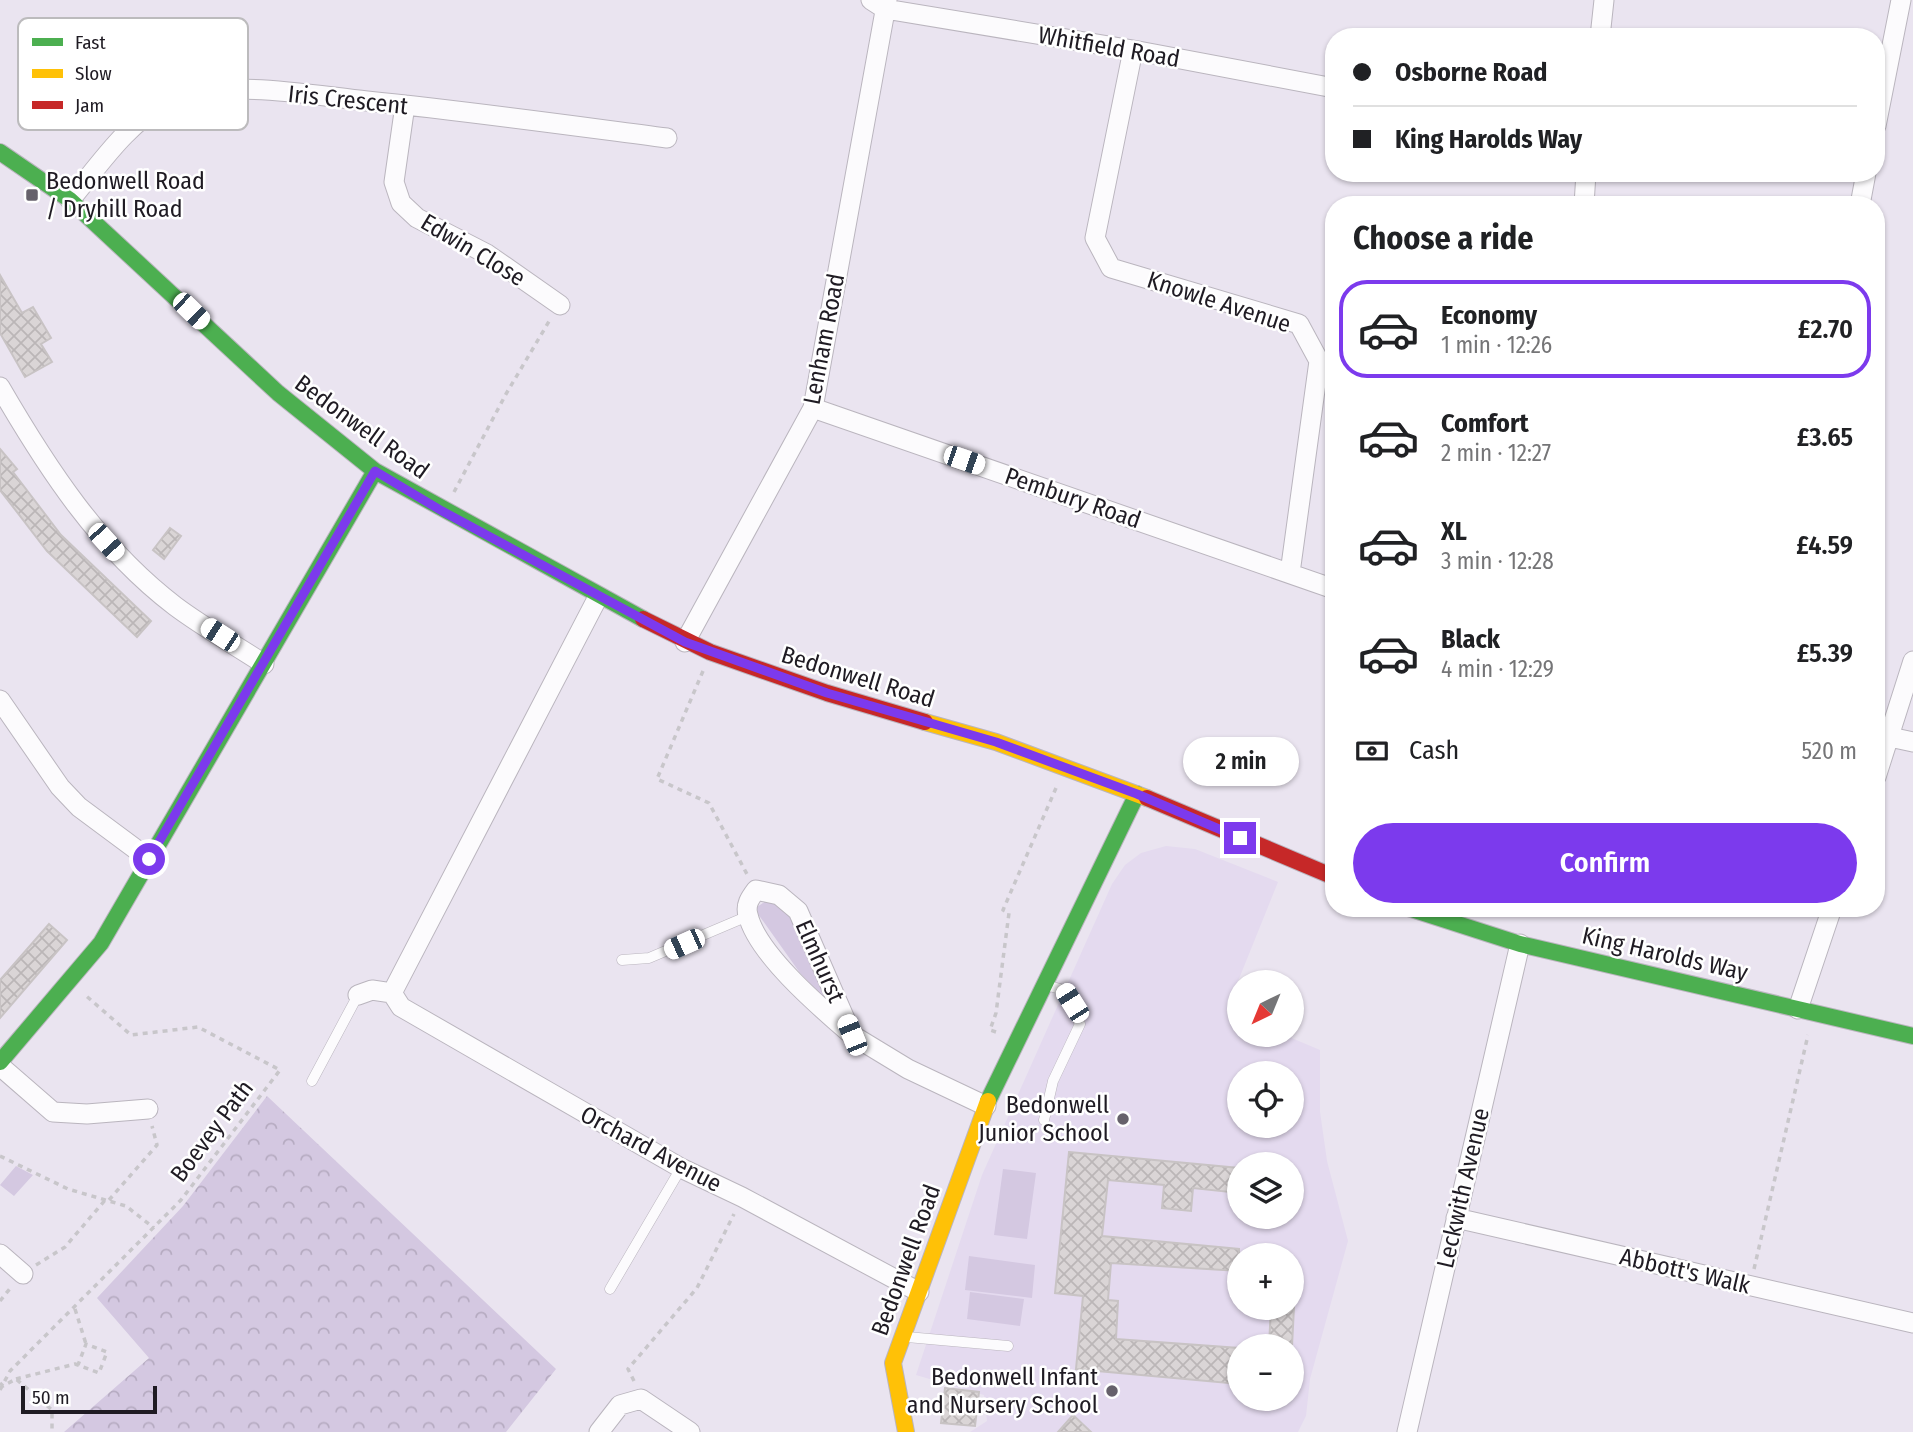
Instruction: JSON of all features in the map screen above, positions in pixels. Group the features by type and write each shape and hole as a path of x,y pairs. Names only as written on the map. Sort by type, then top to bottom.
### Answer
{"street":[{"path":"1601,28 1604,0"},
{"path":"1885,81 1901,0"},
{"name":"Whitfield Road","path":"881,3 1325,86"},
{"name":"Lenham Road","path":"685,642 813,408 881,3"},
{"name":"Knowle Avenue","path":"1133,50 1095,238 1111,268 1299,324 1320,361 1290,573"},
{"name":"Iris Crescent","path":"248,91 405,105 667,138"},
{"name":"Edwin Close","path":"405,105 394,182 401,203 417,218 487,254 560,305"},
{"name":"Iris Crescent","path":"70,200 132,130"},
{"name":"Bedonwell Road","path":"0,152 70,200 278,393 375,471 442,511 685,642 827,693 996,742 1137,794 986,1105 893,1363 906,1432"},
{"name":"Bedonwell Road","path":"0,163 26,172"},
{"path":"1,393 77,509 121,558 175,606 264,664"},
{"name":"Pembury Road","path":"813,408 1325,586"},
{"path":"148,1109 87,1114 53,1112 0,1064 101,943 375,471"},
{"path":"358,995 372,990 392,993 598,597"},
{"path":"1885,730 1913,662"},
{"path":"0,699 60,786 79,807 149,859"},
{"path":"1885,735 1913,742"},
{"path":"1137,794 1325,873"},
{"path":"748,916 747,902 756,891"},
{"name":"Elmhurst","path":"756,891 779,895 798,911 852,1035"},
{"name":"Elmhurst","path":"748,916 763,946 814,1003 852,1035 908,1069 986,1105"},
{"name":"King Harolds Way","path":"1436,917 1520,944 1913,1036"},
{"path":"1806,1011 1830,917"},
{"name":"Leckwith Avenue","path":"1407,1432 1520,944"},
{"name":"Orchard Avenue","path":"392,993 401,1007 681,1168 742,1197 919,1292"},
{"name":"Abbott's Walk","path":"1456,1219 1913,1323"},
{"path":"0,1254 23,1274"},
{"path":"599,1432 620,1405 641,1399 690,1432"}],"lane":[{"path":"622,960 649,958 748,916"},
{"path":"1044,1120 1053,1081 1080,1024 1064,990 1045,985"},
{"path":"312,1081 358,995"},
{"path":"610,1289 681,1168"},
{"path":"903,1337 1008,1346"}],"path":[{"path":"442,511 506,394 560,305"},
{"path":"710,652 657,779 709,803 756,891"},
{"path":"1017,1041 990,1030 996,1013 1009,913 1003,910 1064,767"},
{"name":"Boevey Path","path":"1,1386 10,1371 75,1309 181,1200 280,1070 198,1027 131,1035 69,981"},
{"path":"1750,1285 1806,1011"},
{"path":"0,1301 23,1274 65,1247 157,1145 148,1109"},
{"path":"0,1156 68,1189 133,1210 154,1228"},
{"path":"641,1399 628,1369 697,1288 742,1197"},
{"path":"75,1309 86,1344 78,1365"},
{"name":"Boevey Path","path":"1,1386 16,1379 78,1365 99,1373 107,1352 86,1344"},
{"path":"16,1379 52,1410 52,1432"}],"shaded area":[{"name":"Bedonwell Junior School","path":"1166,846 1195,849 1278,882 1243,970 1227,970 1227,1047 1304,1047 1304,1043 1320,1050 1320,1112 1327,1161 1348,1241 1310,1379 1306,1416 1298,1432 970,1432 987,1421 984,1395 916,1375 982,1175 1112,884 1125,865 1141,853"}],"green space":[{"path":"766,901 773,901 790,912 832,1006 800,973 758,914 757,907"},
{"path":"267,1096 556,1369 506,1432 64,1432 149,1358 97,1298 183,1206"},
{"path":"16,1166 33,1175 14,1196 0,1185"},
{"path":"1003,1169 1036,1173 1027,1239 994,1235"},
{"path":"969,1256 1035,1265 1032,1298 965,1290"},
{"path":"970,1292 1024,1299 1020,1326 967,1319"}],"building":[{"path":"0,275 22,313 33,307 51,338 41,344 52,362 25,377 0,333"},
{"path":"0,449 17,469 13,472 61,535 151,621 137,637 47,551 0,490"},
{"path":"170,528 181,536 164,559 153,550"},
{"path":"49,924 67,940 0,1018 0,980"},
{"path":"1069,1152 1227,1167 1227,1192 1193,1188 1191,1211 1162,1208 1164,1185 1108,1180 1102,1236 1227,1248 1227,1270 1111,1263 1108,1300 1118,1301 1116,1339 1227,1347 1227,1383 1076,1369 1083,1296 1055,1293"},
{"path":"1270,1320 1293,1320 1293,1334 1270,1334"},
{"path":"945,1388 979,1392 975,1426 941,1423"},
{"path":"1073,1415 1091,1432 1058,1432"}],"traffic: fast":[{"path":"0,152 70,200 278,393 375,471 643,619"},
{"path":"0,1062 101,943 375,471"},
{"path":"988,1101 1137,794"},
{"path":"1436,917 1520,944 1913,1036"}],"traffic: slow":[{"path":"925,722 996,742 1147,798"},
{"path":"906,1432 893,1363 988,1101"}],"traffic: jam":[{"path":"643,619 710,652 827,693 925,722"},
{"path":"1147,798 1325,873"}],"place":[{"name":"Bedonwell Road / Dryhill Road","path":"32,195"},
{"name":"Bedonwell Junior School","path":"1123,1119"},
{"name":"Bedonwell Infant and Nursery School","path":"1112,1391"}],"route":[{"path":"149,859 375,471 442,511 685,642 827,693 996,742 1137,794 1240,838"}]}
